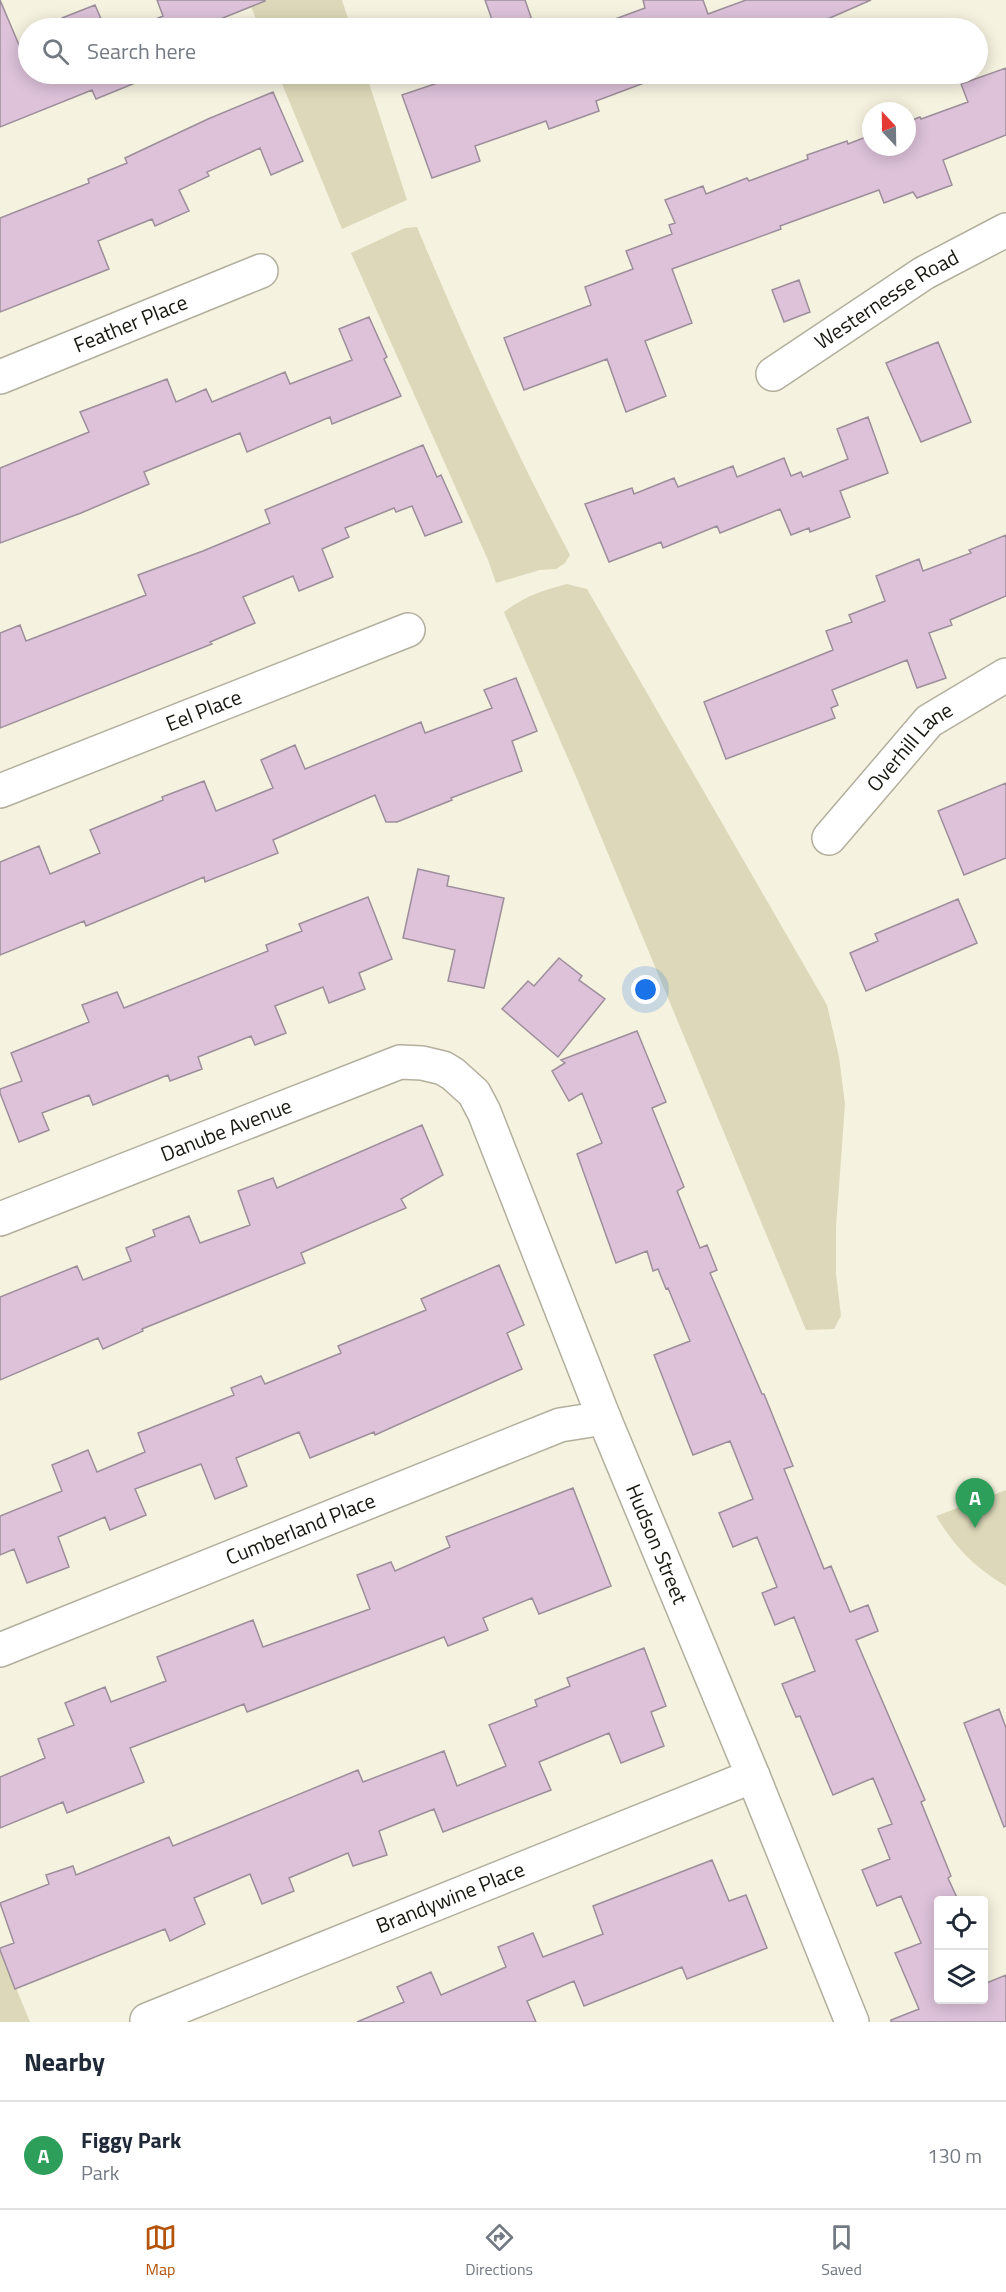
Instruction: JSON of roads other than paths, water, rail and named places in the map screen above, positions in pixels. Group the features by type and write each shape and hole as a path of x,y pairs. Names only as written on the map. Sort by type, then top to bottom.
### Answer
{"street":[{"name":"Westernesse Road","path":"773,374 924,273 1006,230"},
{"name":"Feather Place","path":"0,377 261,271"},
{"name":"Eel Place","path":"0,791 408,630"},
{"name":"Overhill Lane","path":"829,838 929,721 1006,675"},
{"name":"Danube Avenue","path":"0,1219 400,1062 422,1063 442,1068 453,1074"},
{"name":"Hudson Street","path":"453,1074 474,1093 484,1112 604,1418 753,1776 852,2022"},
{"name":"Cumberland Place","path":"0,1650 560,1425 604,1418"},
{"name":"Brandywine Place","path":"147,2020 753,1776"}],"place":[{"name":"Figgy Park","path":"975,1528"}]}
